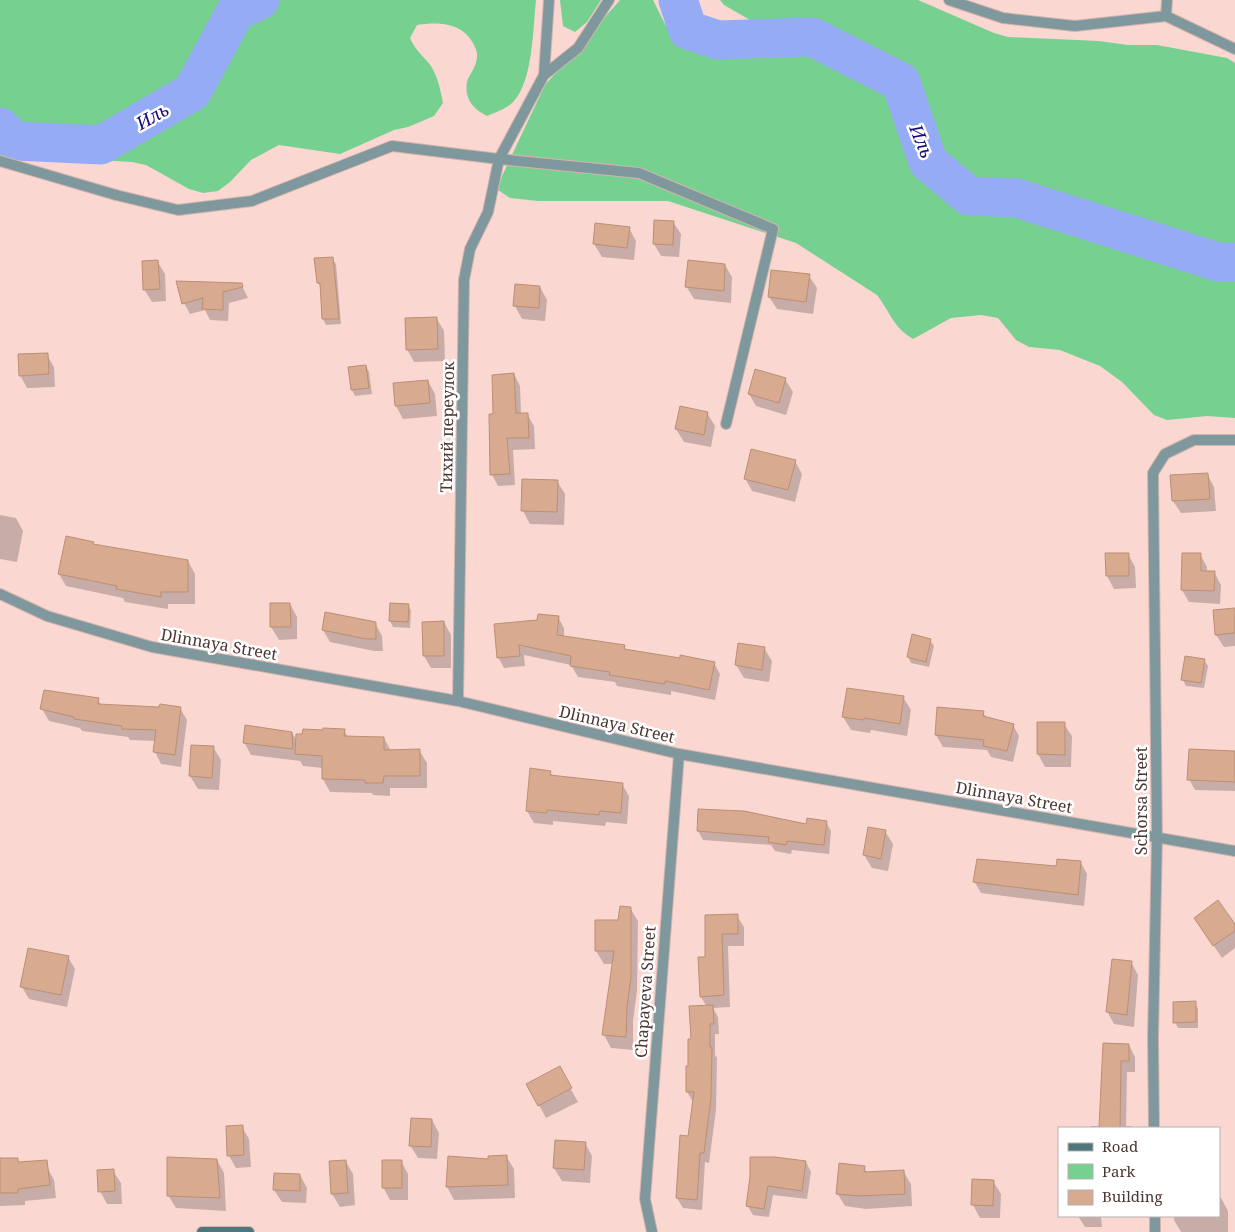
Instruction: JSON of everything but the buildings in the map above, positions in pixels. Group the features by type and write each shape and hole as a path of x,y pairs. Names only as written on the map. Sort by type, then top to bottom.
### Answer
{"street":[{"path":"544,75 549,0"},
{"path":"544,75 578,48 609,0"},
{"path":"949,0 1002,18 1074,26 1166,16 1235,49"},
{"path":"1166,16 1167,0"},
{"name":"Тихий переулок","path":"458,701 464,280 470,249 488,212 499,159 544,75"},
{"path":"0,161 178,210 252,201 392,146 639,173 773,229 726,424"},
{"name":"Schorsa Street","path":"1154,1127 1153,1038 1157,837 1153,473 1165,454 1194,440 1235,440"},
{"name":"Dlinnaya Street","path":"0,594 47,616 152,647 458,701 679,754 1235,851"},
{"name":"Chapayeva Street","path":"652,1232 645,1198 679,754"},
{"path":"1155,1217 1155,1232"},
{"path":"202,1232 250,1232"}],"green space":[{"path":"0,0 536,0 529,67 520,92 514,101 505,108 487,116 474,107 468,98 467,82 475,65 477,55 473,43 468,36 456,27 448,25 417,25 410,38 415,48 436,75 443,103 434,116 408,127 394,130 340,154 279,145 251,160 230,182 218,191 203,193 189,189 146,165 132,162 21,156 0,158"},
{"path":"560,0 601,0 587,22 575,32 563,26"},
{"path":"620,0 653,0 666,26 741,55 762,27 724,5 720,0 918,0 994,33 1008,37 1099,41 1128,45 1157,45 1227,58 1235,63 1235,418 1207,416 1167,420 1154,415 1122,382 1100,366 1060,350 1029,347 1016,340 998,318 981,315 951,318 913,339 900,329 877,295 796,243 668,201 538,201 510,198 498,190 502,176 545,85"}],"waterway":[{"name":"Иль","path":"0,127 15,141 101,145 192,92 236,11 260,0"},
{"name":"Иль","path":"678,0 688,30 718,40 812,37 901,82 928,162 969,196 1017,198 1218,262 1235,262"}]}
